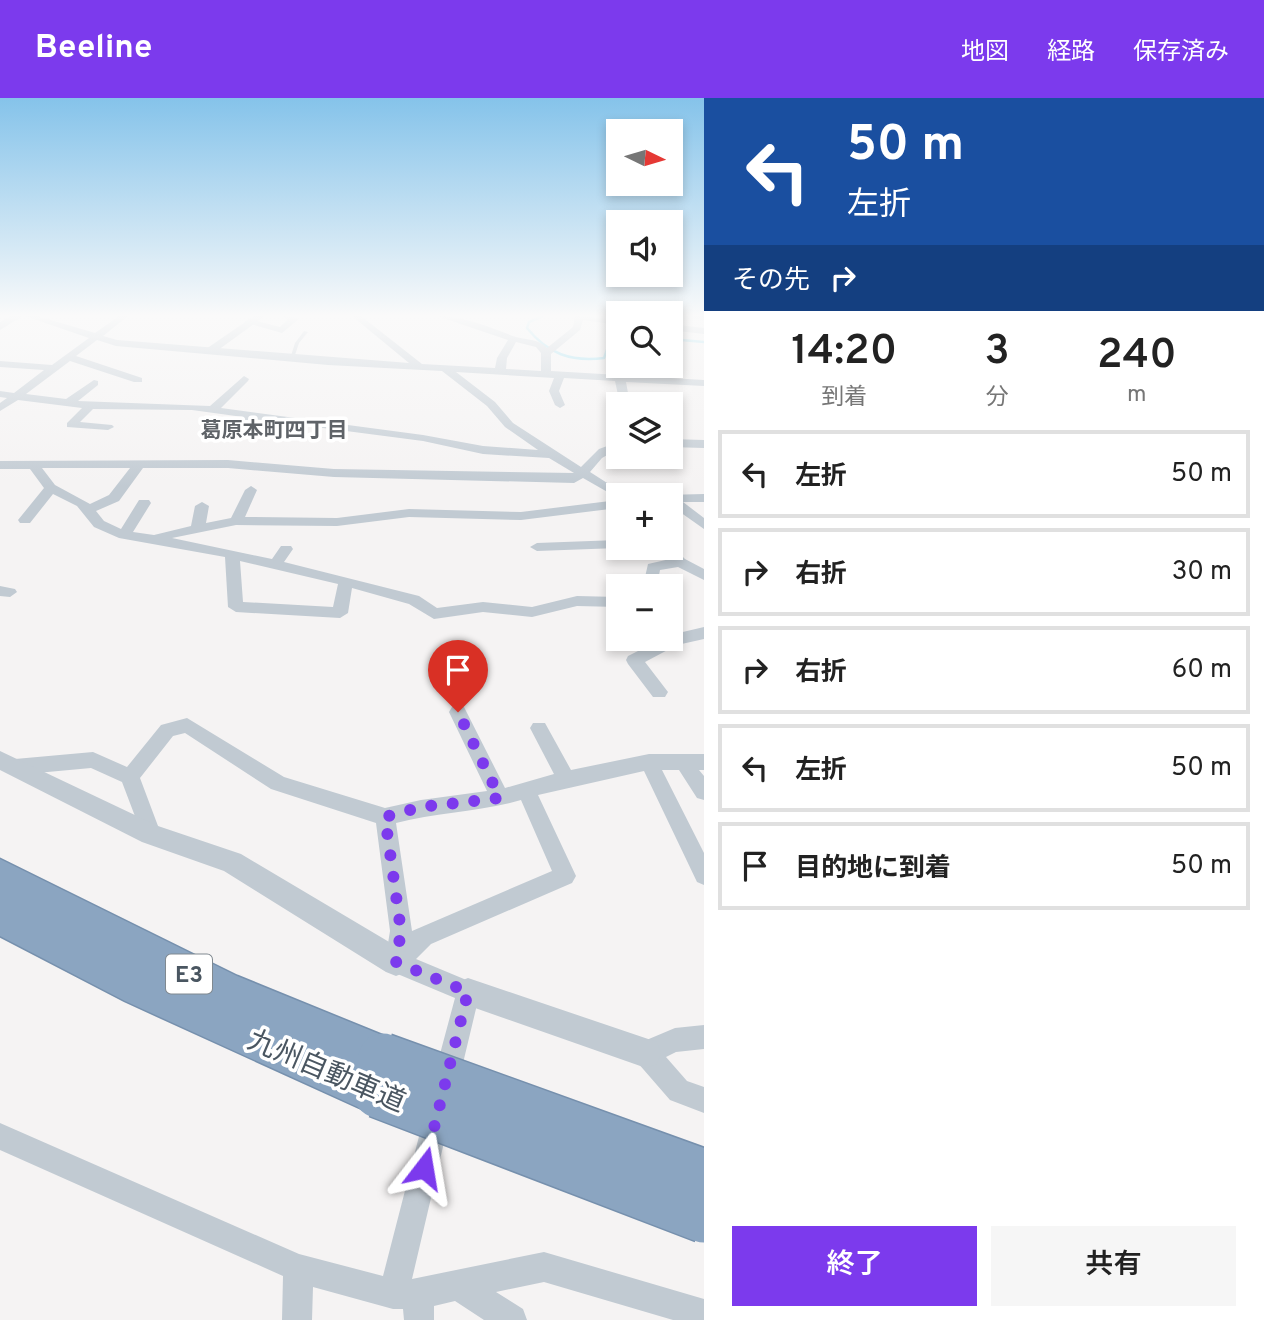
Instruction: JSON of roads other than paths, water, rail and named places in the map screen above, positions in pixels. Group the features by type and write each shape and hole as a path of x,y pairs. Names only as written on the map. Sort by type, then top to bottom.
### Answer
{"highway":[{"name":"九州自動車道","path":"0,877 381,1075 448,1122 704,1218"},
{"name":"九州自動車道","path":"0,915 48,942 210,1020 704,1174"}],"street":[{"path":"0,408 49,373"},
{"path":"121,373 119,375 138,380"},
{"path":"451,373 491,404 509,425 552,455 606,486"},
{"path":"523,373 606,377"},
{"path":"560,374 554,391 560,405"},
{"path":"623,392 620,378 704,383"},
{"path":"212,410 244,379"},
{"path":"68,403 94,383"},
{"path":"0,394 90,406 252,414 423,438 483,450 552,455"},
{"path":"90,406 71,425 108,427"},
{"path":"235,433 252,414"},
{"path":"683,443 704,443"},
{"path":"0,465 228,464 334,473 539,479 574,478 584,473 593,457 606,451"},
{"path":"34,466 51,488 82,503 99,524 124,535 186,544 346,581 414,600 434,614 483,607 532,612 577,601 606,602"},
{"path":"86,511 114,498 138,466"},
{"path":"25,520 51,488"},
{"path":"236,521 251,490"},
{"path":"704,498 670,498 704,525"},
{"path":"124,535 144,503"},
{"path":"146,539 236,521 337,522 409,513 521,516 606,505"},
{"path":"198,527 202,506"},
{"path":"537,547 606,544"},
{"path":"276,564 286,549"},
{"path":"232,554 236,607 340,613 346,581"},
{"path":"652,574 653,568 680,562 704,575"},
{"path":"659,692 634,660 673,640 704,633"},
{"path":"458,712 500,798"},
{"path":"130,777 167,730 187,725 278,783 385,817 421,807 500,798 566,779 649,762 704,762"},
{"path":"539,729 566,779"},
{"path":"7,763 93,760 130,777 151,834"},
{"path":"649,762 704,875"},
{"path":"684,762 704,792"},
{"path":"7,763 151,834 232,862 396,962 468,992 646,1053 679,1091 704,1100"},
{"path":"396,962 423,936 565,876 526,790"},
{"path":"385,817 401,931 396,962"},
{"path":"410,1303 468,992"},
{"path":"646,1053 676,1040 704,1037"},
{"path":"0,1136 298,1268 410,1303 458,1286 544,1267 704,1314"},
{"path":"297,1320 298,1268"},
{"path":"458,1286 512,1320"}],"district":[{"name":"葛原本町四丁目","path":"274,430"}]}
